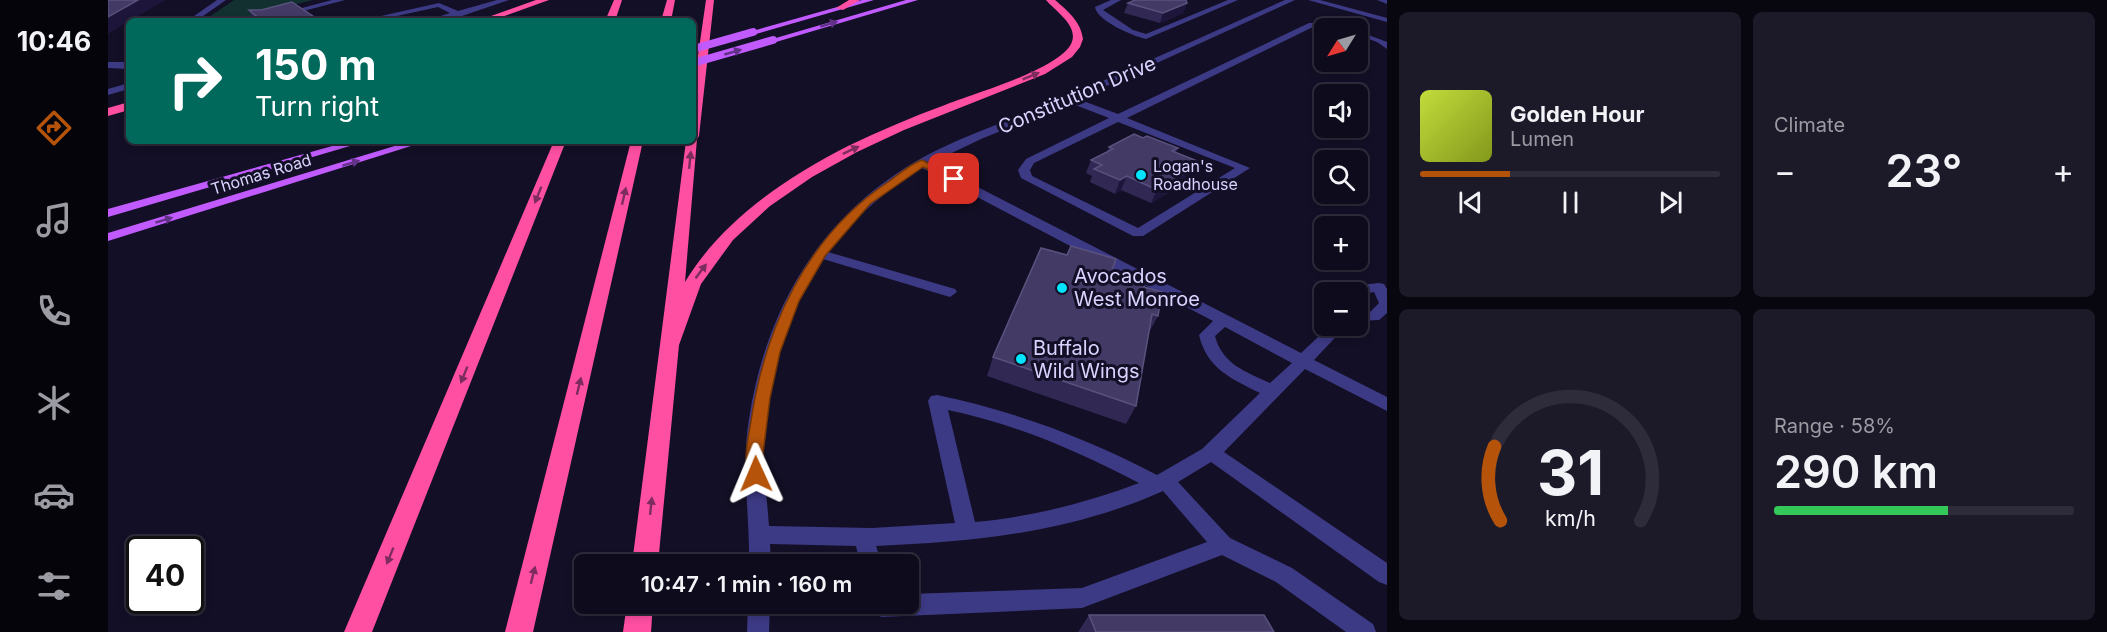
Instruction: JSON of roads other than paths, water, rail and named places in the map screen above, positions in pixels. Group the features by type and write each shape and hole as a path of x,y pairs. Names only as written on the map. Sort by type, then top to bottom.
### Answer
{"highway":[{"path":"491,18 545,0"},
{"path":"611,18 618,0"},
{"path":"667,18 671,0"},
{"path":"696,112 710,0"},
{"path":"840,8 856,0"},
{"path":"670,344 685,299 697,276 740,226 805,175 882,136 1041,72 1071,54 1078,43 1079,32 1076,24 1050,0"},
{"path":"108,112 126,107"},
{"path":"358,632 559,144"},
{"path":"519,632 637,144"},
{"path":"646,554 692,144"},
{"path":"637,632 639,614"}],"main road":[{"path":"696,48 870,0"},
{"path":"696,62 914,0"},
{"name":"Thomas Road","path":"108,213 351,144"},
{"name":"Thomas Road","path":"108,237 412,144"}],"street":[{"path":"195,18 222,0"},
{"path":"268,18 341,0"},
{"path":"377,18 455,0"},
{"path":"442,18 505,0"},
{"path":"1117,0 1098,9 1130,32 1146,37 1234,0"},
{"name":"Constitution Drive","path":"760,554 761,535 754,454 762,398 779,331 792,301 820,254 866,202 922,163 1291,0"},
{"path":"1312,0 1387,20"},
{"path":"1381,0 1387,2"},
{"path":"439,5 459,14"},
{"path":"1069,99 1118,118 1139,127 1244,168 1137,233 1027,178 1024,170 1030,161 1118,118 1314,26"},
{"path":"1368,36 1380,40 1387,46"},
{"path":"108,65 126,64"},
{"path":"108,92 126,87"},
{"path":"922,163 1387,405"},
{"path":"820,254 950,292"},
{"path":"1368,286 1383,283 1387,304 1384,312 1374,317 1368,317"},
{"path":"1224,319 1207,335 1209,349 1224,368 1272,391"},
{"path":"761,535 864,538 967,531 995,528 1092,509 1161,482 1210,452 1329,336"},
{"path":"967,531 938,401 979,409 1112,459 1161,482 1223,545 1284,575 1365,632"},
{"path":"1210,452 1386,573"},
{"path":"864,538 868,554"},
{"path":"919,605 1082,598 1223,545"},
{"path":"758,632 759,614"}],"place":[{"name":"Logan's Roadhouse","path":"1141,175"},
{"name":"Avocados West Monroe","path":"1062,288"},
{"name":"Buffalo Wild Wings","path":"1021,359"}]}
